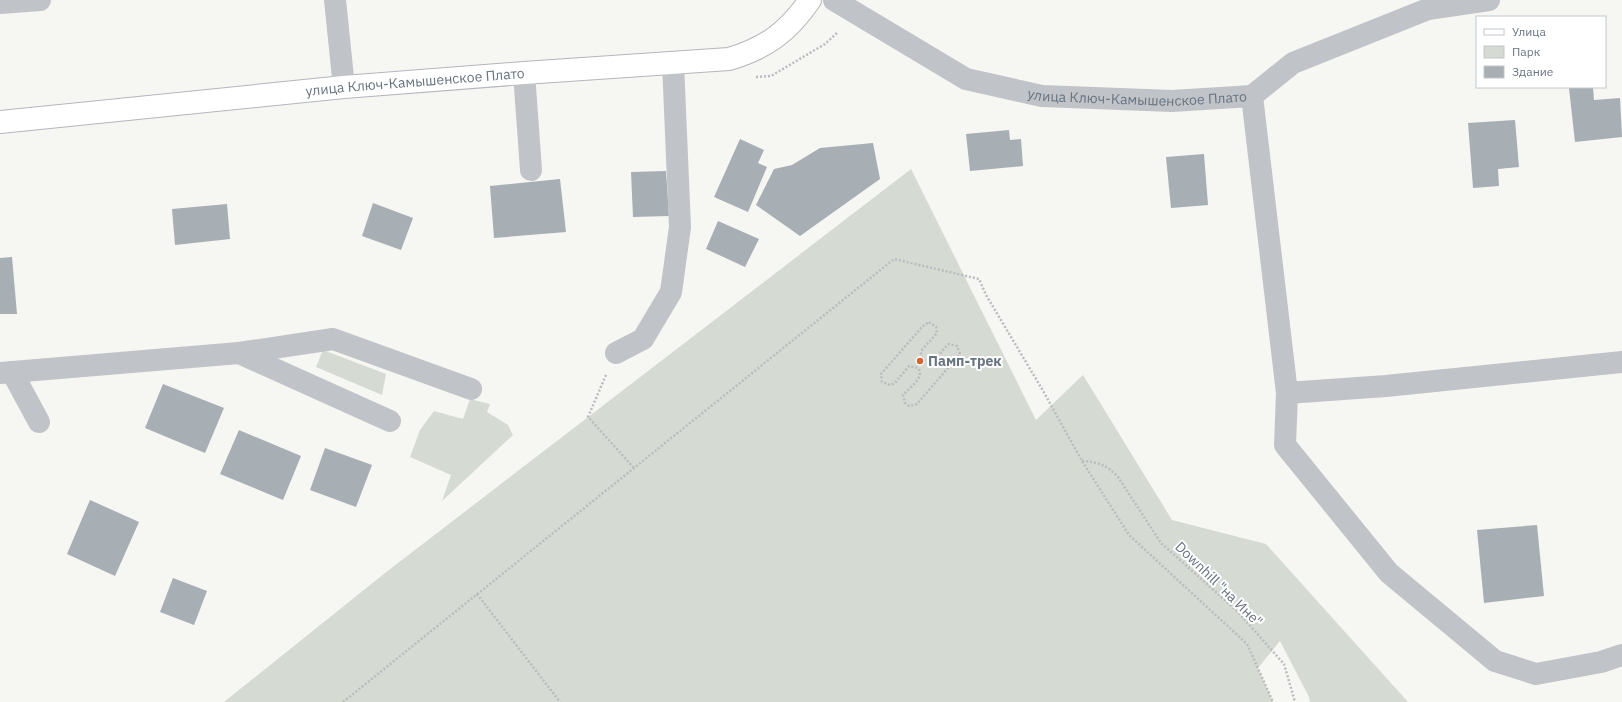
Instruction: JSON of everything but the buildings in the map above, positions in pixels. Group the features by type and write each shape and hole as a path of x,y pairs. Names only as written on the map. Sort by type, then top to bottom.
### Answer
{"main road":[{"name":"улица Ключ-Камышенское Плато","path":"0,122 344,87 524,72 729,59 750,53 778,37 810,0"}],"street":[{"path":"0,3 40,0"},
{"path":"335,0 344,87"},
{"name":"улица Ключ-Камышенское Плато","path":"834,0 966,79 1042,96 1172,101 1252,96 1293,63 1428,9 1489,0"},
{"path":"616,353 643,340 671,292 680,227 673,63"},
{"path":"524,72 531,170"},
{"path":"1252,96 1287,393 1285,445 1389,573 1495,661 1536,674 1601,662 1622,655"},
{"path":"39,422 6,372 239,353 333,339 471,389"},
{"path":"239,353 390,421"},
{"path":"1287,393 1386,386 1622,362"}],"path":[{"path":"343,702 894,260 979,280 986,295 1042,389 1082,462 1129,535 1246,644 1273,702"},
{"path":"929,322 937,329 936,335 921,351 921,356 925,361 930,362 935,360 949,344 957,346 960,354 917,404 909,406 905,403 903,395 920,378 918,368 912,365 907,367 897,381 890,385 884,384 881,380 881,374 884,370 922,327 929,322"},
{"path":"616,353 588,417 634,468"},
{"name":"Downhill \"на Ине\"","path":"1082,462 1102,464 1110,469 1118,477 1161,543 1237,611 1284,664 1295,702"},
{"path":"477,594 560,702"}],"green space":[{"path":"911,169 1036,420 1083,375 1172,520 1266,544 1408,702 1310,702 1309,697 1280,641 1258,668 1273,702 224,702 385,573"},
{"path":"323,350 386,374 382,395 316,367"},
{"path":"470,399 490,404 487,412 508,425 513,435 442,501 451,475 410,457 420,430 434,411 463,419"}],"place":[{"name":"Памп-трек","path":"920,361"}]}
